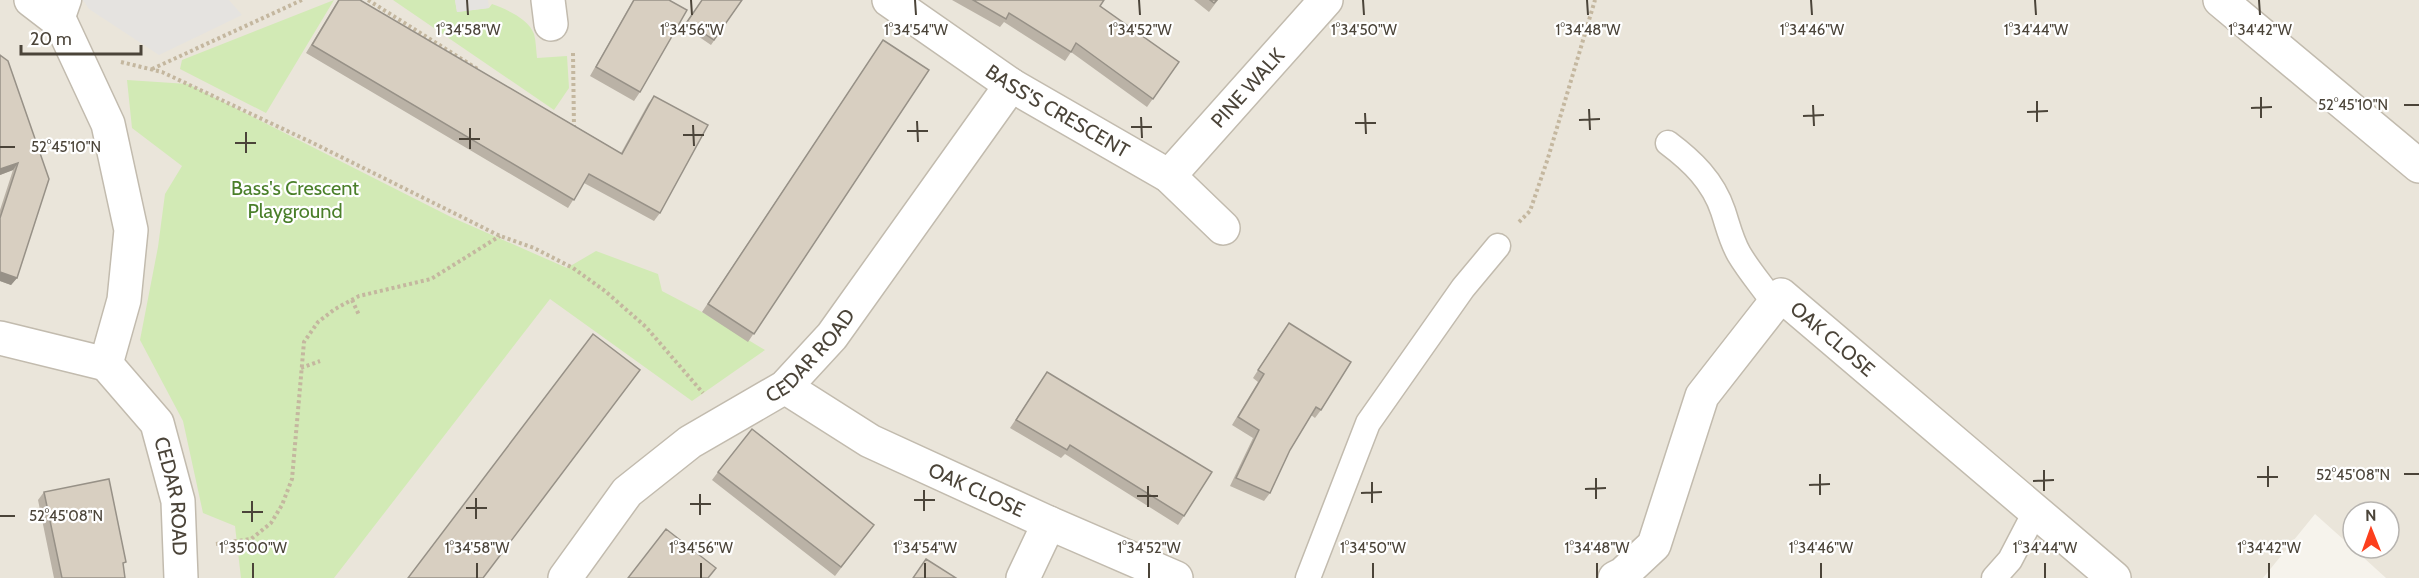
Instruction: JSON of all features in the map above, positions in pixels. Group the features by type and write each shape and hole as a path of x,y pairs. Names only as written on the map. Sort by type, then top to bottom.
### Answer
{"street":[{"path":"0,338 106,364 124,300 131,230 108,124 84,72 65,11 31,0"},
{"name":"PINE WALK","path":"1169,176 1326,0"},
{"path":"2220,0 2419,166"},
{"name":"BASS'S CRESCENT","path":"900,3 1011,86 1169,176 1223,228"},
{"name":"CEDAR ROAD","path":"565,578 627,492 690,442 785,387 831,336 1011,86"},
{"name":"OAK CLOSE","path":"1615,578 1623,574 1654,545 1702,396 1781,295 2114,578"},
{"name":"CEDAR ROAD","path":"106,364 157,423 178,501 181,564"},
{"name":"OAK CLOSE","path":"785,387 870,441 1049,524 1176,578"},
{"path":"1023,578 1049,524"}],"lane":[{"path":"1668,143 1692,161 1712,188 1723,210 1728,231 1740,255 1774,303"},
{"path":"1308,578 1368,423 1463,288 1498,246"},
{"path":"1994,578 2010,561 2035,512"}],"path":[{"path":"152,69 302,0"},
{"path":"368,0 486,74"},
{"path":"1498,246 1530,211 1595,0"},
{"path":"549,12 573,41 574,130 564,123"},
{"path":"84,72 123,61 152,69 315,144 500,236 534,248 573,268 605,291 646,327 728,420"},
{"path":"181,564 251,539 271,523 282,505 292,480 304,342 318,322 359,296 431,279 500,236"},
{"path":"352,300 359,315"},
{"path":"302,368 320,361"}],"shaded area":[{"path":"0,0 2419,0 2419,578 2386,578 2366,560 2401,560 2401,500 2341,500 2341,537 2315,514 2263,578 0,578"},
{"path":"83,0 229,0 242,15 159,55 89,9"},
{"path":"455,0 488,0 489,8 457,12"}],"green space":[{"path":"334,0 266,113 180,69 182,60"},
{"path":"393,0 455,0 457,12 489,8 492,4 510,12 522,19 531,29 535,37 537,58 567,56 569,88 554,110"},
{"name":"Bass's Crescent Playground","path":"127,80 188,84 451,217 567,268 596,251 658,274 662,291 765,350 692,401 550,299 334,578 241,578 235,526 203,513 183,421 140,340 158,247 165,194 182,166 132,128"}],"building":[{"path":"339,0 360,0 622,154 654,96 708,125 660,213 589,174 574,200 312,45"},
{"path":"634,0 669,0 687,10 640,92 596,67"},
{"path":"702,0 742,0 714,40 687,22"},
{"path":"973,0 1104,0 1100,6 1179,62 1153,99 1076,43 1071,52 1009,13 1006,19"},
{"path":"883,40 929,70 754,334 708,304"},
{"path":"0,55 8,61 49,179 17,278 0,272 0,218 18,163 0,169"},
{"path":"1289,323 1351,362 1321,410 1316,407 1290,450 1270,493 1236,478 1259,430 1238,417 1264,374 1258,370"},
{"path":"593,334 640,370 483,578 408,578"},
{"path":"1047,372 1212,472 1184,516 1070,445 1067,450 1016,420"},
{"path":"752,429 874,525 841,567 718,472"},
{"path":"109,479 126,562 123,563 125,578 62,578 44,492"},
{"path":"666,529 716,568 708,578 628,578"},
{"path":"926,559 956,578 913,578"}]}
